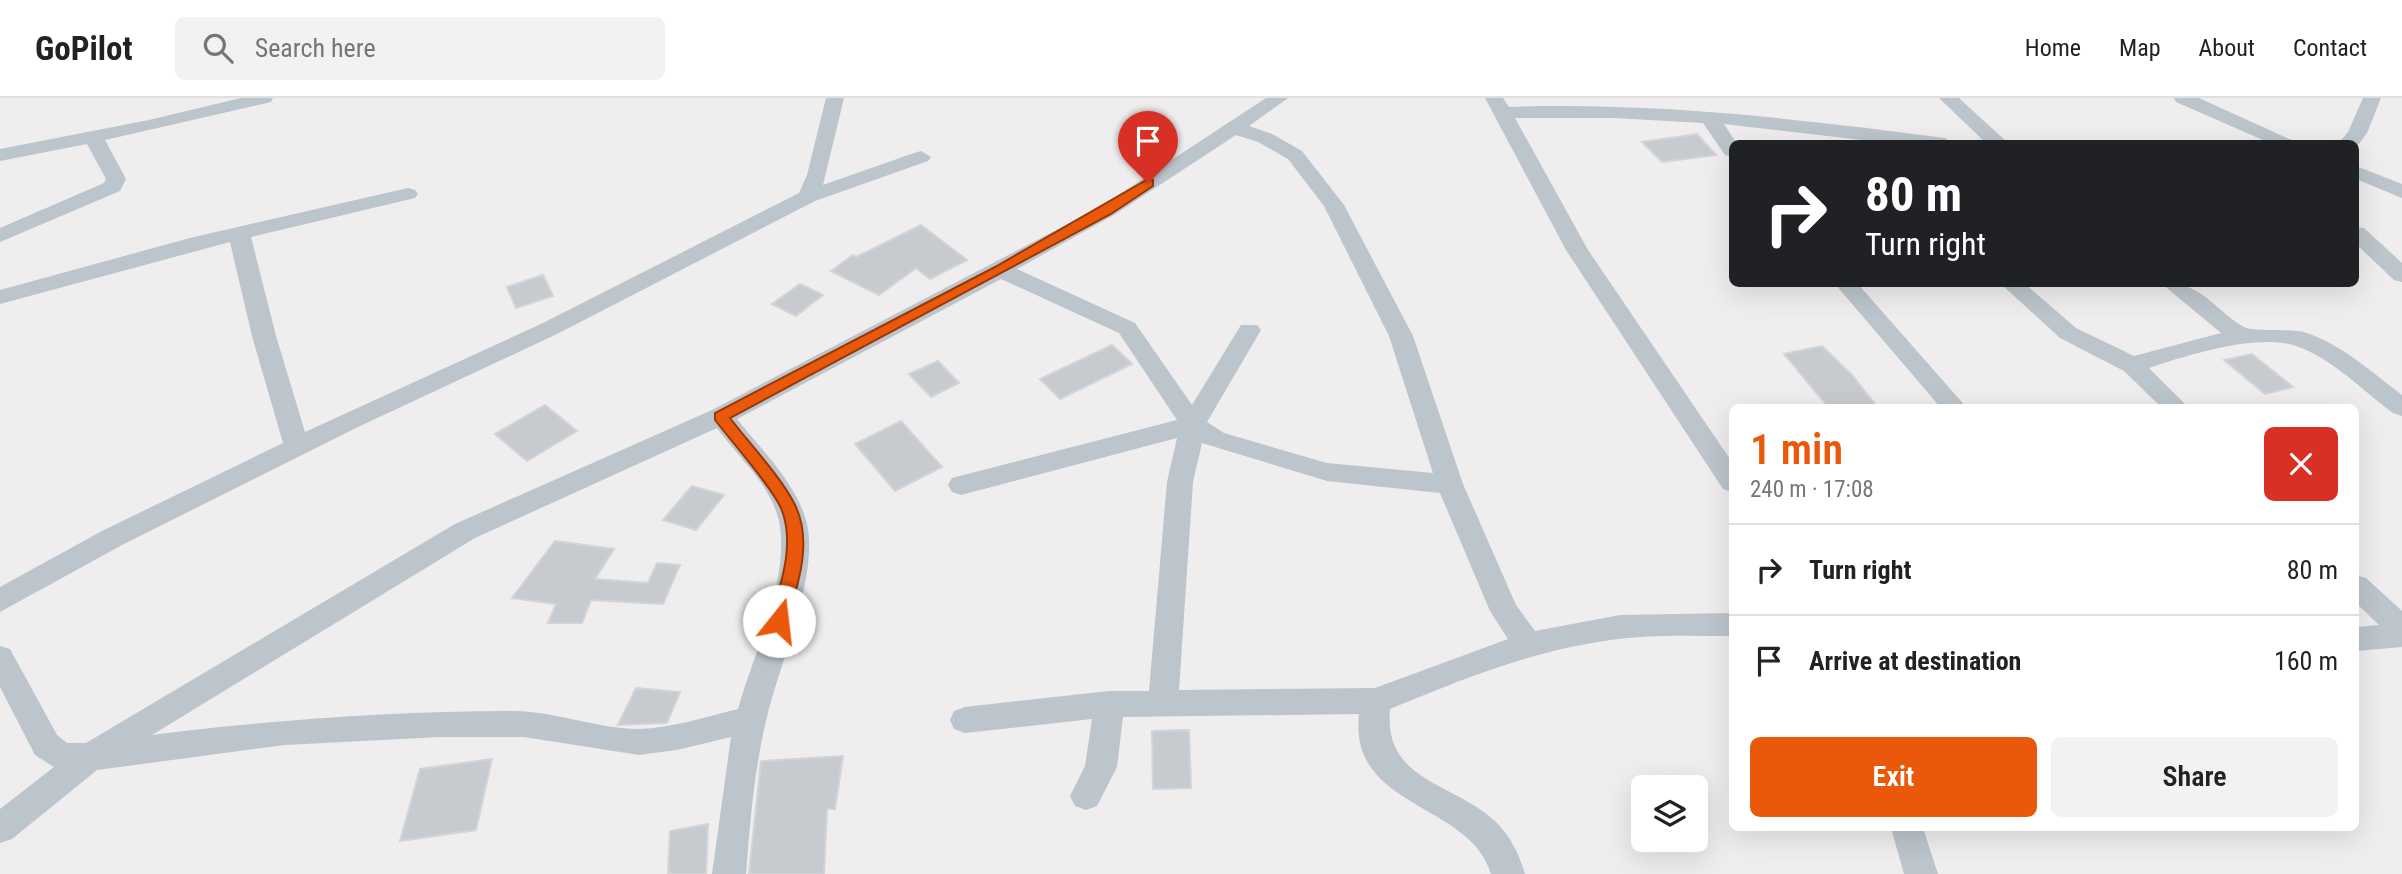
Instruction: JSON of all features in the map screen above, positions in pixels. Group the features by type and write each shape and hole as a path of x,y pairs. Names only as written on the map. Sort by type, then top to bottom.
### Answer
{"street":[{"path":"0,155 264,98"},
{"path":"808,197 817,175 835,98"},
{"path":"0,828 90,757 465,531 721,416 1000,270 1107,211 1231,127 1279,98"},
{"path":"1723,98 1750,121"},
{"path":"1948,98 1995,140"},
{"path":"2183,98 2281,140"},
{"path":"2351,140 2372,98"},
{"path":"1498,106 1750,121 1911,140"},
{"path":"1498,106 1577,250 1729,478"},
{"path":"1710,118 1729,146"},
{"path":"1231,127 1265,138 1295,155 1334,205 1401,336 1450,484 1504,611 1528,644"},
{"path":"0,236 113,187 117,179 93,137"},
{"path":"0,601 112,538 297,447 549,329 808,197 921,158"},
{"path":"2359,173 2402,192"},
{"path":"0,297 239,233 408,194"},
{"path":"239,233 264,336 297,447"},
{"path":"2359,236 2402,275"},
{"path":"1000,270 1127,328 1193,425 1215,439 1327,472 1450,484"},
{"path":"1849,287 1951,404"},
{"path":"2014,287 2068,333 2132,365 2173,404"},
{"path":"2177,287 2242,337"},
{"path":"1163,705 1180,482 1193,425 1249,330"},
{"path":"2132,365 2242,337 2273,335 2300,339 2402,407"},
{"path":"721,416 788,506 795,534 793,572 751,719 740,769 729,874"},
{"path":"961,485 1193,425"},
{"path":"2359,589 2402,629"},
{"path":"965,720 1109,705 1376,701 1469,663 1528,644 1605,628 1729,624"},
{"path":"2359,639 2402,635"},
{"path":"0,658 46,744 62,756 90,757 285,732 441,724 524,724 593,737 639,742 751,719"},
{"path":"1376,701 1370,724 1373,742 1386,767 1480,831 1501,853 1508,874"},
{"path":"1086,796 1101,767 1109,705"},
{"path":"1908,831 1921,874"}],"building":[{"path":"1697,134 1716,155 1662,162 1642,142"},
{"path":"921,225 967,260 930,279 916,268 879,295 831,271 853,255 856,257"},
{"path":"543,275 553,296 516,308 507,287"},
{"path":"800,284 823,295 796,316 772,304"},
{"path":"1112,345 1132,364 1060,399 1040,379"},
{"path":"1822,346 1852,375 1875,404 1826,404 1784,354"},
{"path":"2252,354 2293,387 2265,394 2224,360"},
{"path":"938,361 959,383 931,397 909,374"},
{"path":"545,405 577,431 527,461 495,434"},
{"path":"901,421 942,467 895,491 855,444"},
{"path":"692,486 724,495 696,530 663,520"},
{"path":"555,541 614,549 595,579 648,583 657,563 680,565 663,604 591,600 582,623 548,623 556,604 512,598"},
{"path":"636,688 680,692 667,723 618,725"},
{"path":"1189,730 1191,788 1153,789 1152,731"},
{"path":"843,756 835,809 827,809 824,874 749,874 761,761"},
{"path":"492,759 476,830 400,841 420,769"},
{"path":"708,824 706,874 668,874 670,831"}],"route":[{"path":"779,621 793,572 795,534 788,506 721,416 1000,270 1107,211 1148,183"}]}
